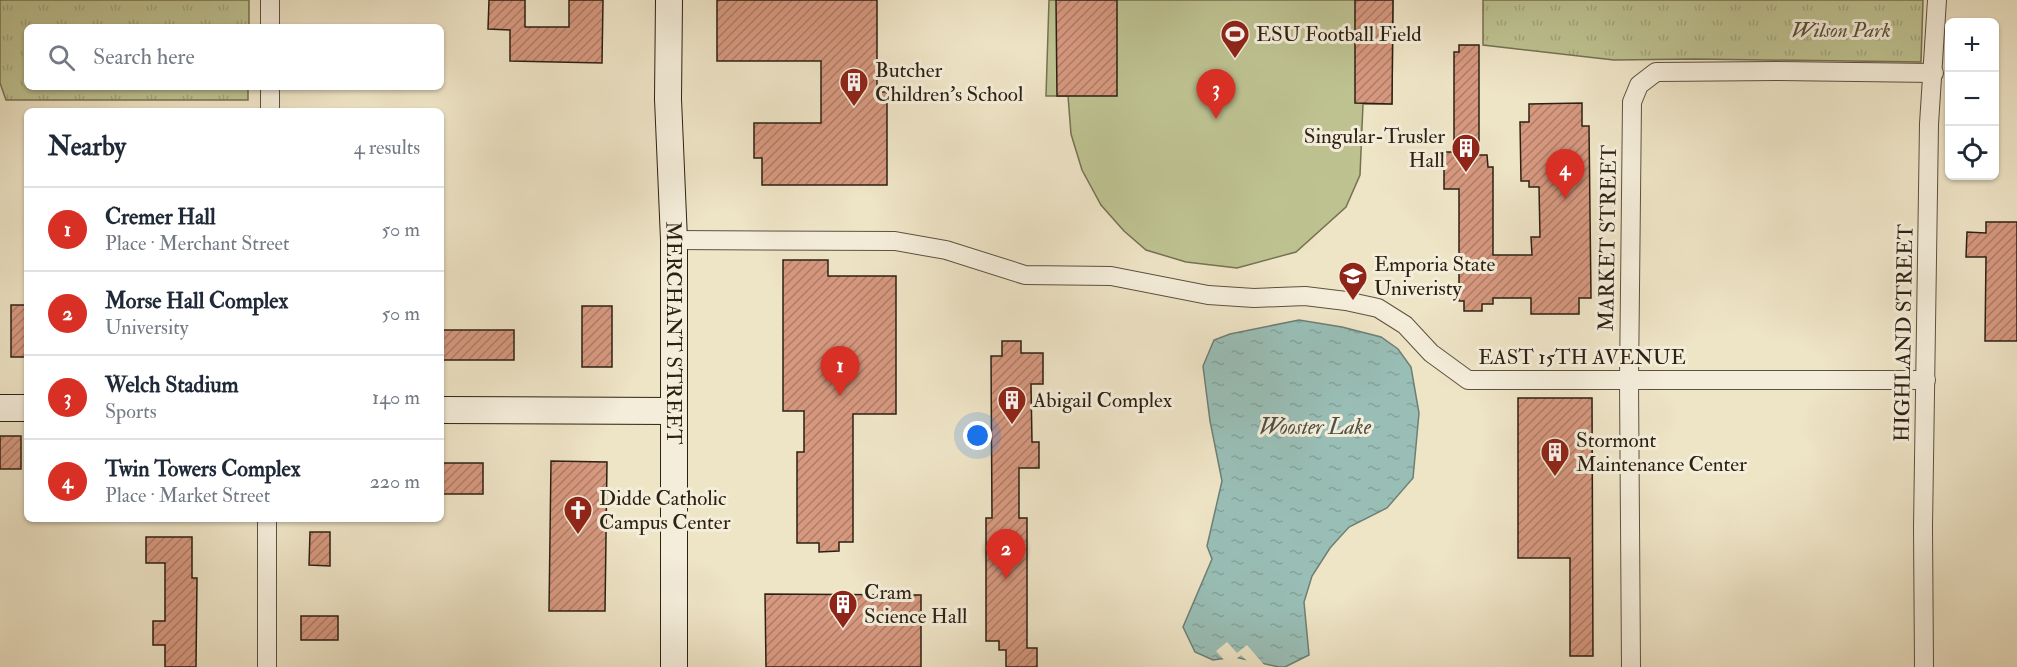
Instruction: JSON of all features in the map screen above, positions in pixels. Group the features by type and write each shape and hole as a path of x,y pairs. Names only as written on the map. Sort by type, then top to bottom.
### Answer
{"main road":[{"name":"MERCHANT STREET","path":"669,0 668,99 674,240 674,667"},
{"path":"0,408 24,408"},
{"path":"444,410 673,411"}],"street":[{"path":"270,0 270,24"},
{"name":"HIGHLAND STREET","path":"1924,667 1923,527 1929,124 1937,0"},
{"name":"MARKET STREET","path":"1631,667 1629,381 1632,102 1640,86 1656,72 1934,73"},
{"path":"270,90 270,108"},
{"name":"EAST 15TH AVENUE","path":"674,240 895,241 946,250 1025,275 1111,276 1208,294 1254,298 1305,296 1346,301 1378,308 1405,325 1431,352 1468,380 1926,380"},
{"path":"267,522 267,667"}],"green space":[{"path":"0,0 249,0 249,24 24,24 24,90 248,90 248,100 6,100 0,83"},
{"path":"1049,0 1393,0 1392,104 1363,104 1360,175 1346,207 1296,252 1237,268 1186,262 1146,250 1124,231 1101,205 1082,170 1071,134 1068,96 1046,96"},
{"name":"Wilson Park","path":"1483,0 1923,0 1921,62 1614,60 1483,45"}],"water":[{"name":"Wooster Lake","path":"1299,320 1342,327 1381,337 1398,349 1411,367 1419,413 1413,478 1387,508 1349,527 1330,548 1312,576 1304,602 1309,655 1285,667 1235,657 1213,660 1195,652 1183,627 1212,559 1207,546 1222,481 1210,421 1203,366 1214,340 1230,334"}],"pier":[{"path":"1227,642 1237,653 1247,645 1266,667 1249,663 1241,655 1235,660 1225,661 1216,651"}],"building":[{"path":"489,0 525,0 525,27 569,27 569,0 603,0 602,63 510,61 510,30 488,29"},
{"name":"Butcher Children's School","path":"717,0 877,0 877,92 887,92 887,185 762,185 762,158 754,158 754,123 821,123 821,61 717,61"},
{"path":"1056,0 1117,0 1117,96 1057,96"},
{"path":"1355,0 1393,0 1392,104 1355,103"},
{"path":"1459,45 1479,45 1479,155 1487,155 1488,167 1493,167 1493,255 1532,255 1531,237 1540,237 1539,187 1529,187 1529,181 1521,181 1520,122 1529,122 1529,104 1582,103 1582,126 1589,126 1591,298 1579,298 1579,314 1531,314 1531,298 1493,298 1493,304 1482,304 1482,311 1464,311 1464,301 1459,301 1459,189 1444,189 1444,152 1454,152 1454,52 1459,52"},
{"path":"1986,222 2017,222 2017,341 1985,341 1986,257 1966,257 1967,232 1986,233"},
{"path":"783,260 828,260 828,276 896,276 896,414 853,414 853,542 839,542 839,551 819,552 819,543 797,543 797,452 804,452 804,411 783,411"},
{"path":"11,305 24,305 24,357 11,357"},
{"path":"582,306 612,306 612,367 582,367"},
{"path":"444,330 514,330 514,360 444,360"},
{"path":"1002,341 1021,341 1021,353 1043,353 1043,384 1031,384 1032,442 1039,442 1039,468 1019,468 1019,518 1027,518 1027,648 1037,648 1037,667 1006,667 1006,650 999,650 999,641 986,641 986,518 992,518 991,356 1002,356"},
{"name":"Stormont Maintenance Center","path":"1518,398 1592,398 1593,656 1570,656 1570,558 1518,558"},
{"path":"0,436 21,436 21,469 0,469"},
{"name":"Didde Catholic Campus Center","path":"551,461 607,462 605,611 549,611"},
{"path":"444,463 483,463 483,494 444,494"},
{"path":"310,532 330,532 330,566 309,565"},
{"path":"146,537 192,537 192,578 197,578 196,667 165,667 165,645 153,645 153,621 165,621 165,563 146,563"},
{"name":"Cram Science Hall","path":"765,594 921,595 921,667 766,667"},
{"path":"301,616 338,616 338,640 301,640"}],"place":[{"name":"ESU Football Field","path":"1235,60"},
{"name":"Butcher Children's School","path":"854,108"},
{"name":"Welch Stadium","path":"1216,119"},
{"name":"Singular-Trusler Hall","path":"1466,174"},
{"name":"Twin Towers Complex","path":"1565,199"},
{"name":"Emporia State Univeristy","path":"1353,302"},
{"name":"Cremer Hall","path":"840,396"},
{"name":"Abigail Complex","path":"1012,426"},
{"name":"Stormont Maintenance Center","path":"1555,478"},
{"name":"Didde Catholic Campus Center","path":"578,536"},
{"name":"Morse Hall Complex","path":"1006,579"},
{"name":"Cram Science Hall","path":"843,630"}]}
